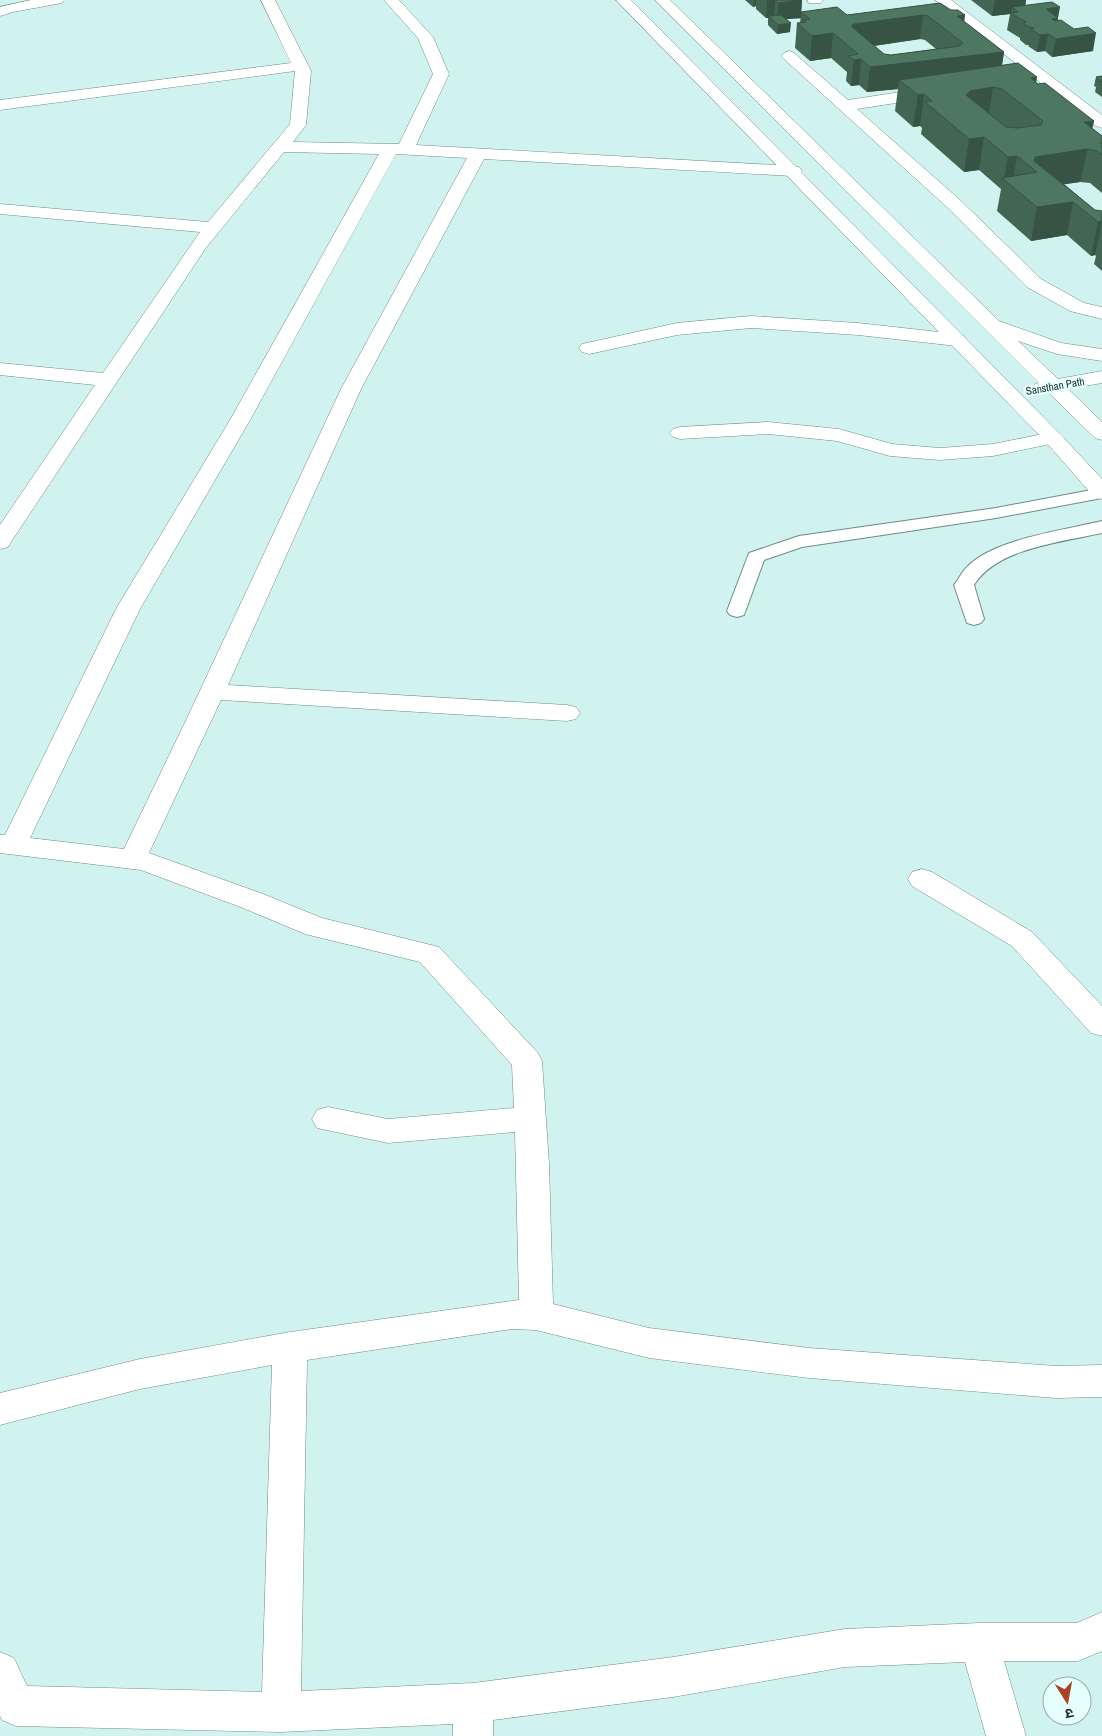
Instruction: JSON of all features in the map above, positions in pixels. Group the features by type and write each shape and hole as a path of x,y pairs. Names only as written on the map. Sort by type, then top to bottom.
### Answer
{"street":[{"path":"0,12 10,8 57,0"},
{"path":"0,542 198,246 298,125 303,70 268,0"},
{"path":"391,0 425,37 441,74 128,609 6,845 144,861 253,901 315,927 429,954 526,1061 530,1119 536,1314"},
{"path":"622,0 793,171 1053,438 1102,493"},
{"path":"662,0 1102,434"},
{"path":"942,0 1102,123"},
{"path":"789,56 954,204 1034,283 1077,307 1102,313"},
{"path":"0,105 301,66"},
{"path":"1020,79 1040,76"},
{"path":"844,106 952,90"},
{"path":"279,147 397,149 793,171"},
{"path":"132,860 212,692 351,389 478,153"},
{"path":"0,209 212,228"},
{"path":"589,348 677,329 751,322 858,329 957,340"},
{"path":"992,324 1057,348 1102,355"},
{"path":"0,369 109,380"},
{"name":"Sansthan Path","path":"1009,393 1102,377"},
{"path":"680,433 768,428 839,434 890,450 940,454 993,450 1053,438"},
{"path":"212,692 567,713"},
{"path":"922,879 1022,939 1102,1025"},
{"path":"328,1119 388,1131 530,1119"},
{"path":"0,1409 140,1374 290,1347 512,1314 536,1314 649,1343 809,1363 1056,1382 1102,1381"},
{"path":"281,1712 290,1347"},
{"path":"0,1672 16,1706 281,1712 473,1720 673,1677 846,1648 978,1642 1078,1642 1102,1631"},
{"path":"978,1642 1006,1736"}],"lane":[{"path":"737,611 756,557 799,542 996,513 1102,493"},
{"path":"974,619 964,585 978,566 1004,552 1019,547 1102,527"}],"building":[{"path":"775,0 802,0 778,3"},
{"path":"1052,2 1060,7 1046,9 1058,18 1052,19 1055,21 1061,20 1074,29 1088,27 1096,33 1056,39 1048,34 1040,35 1031,29 1034,28 1023,23 1026,22 1010,13 1018,12 1012,7"},
{"path":"940,3 951,10 958,10 965,15 957,16 1004,52 870,67 861,59 854,60 848,56 858,54 833,33 812,36 797,23 806,22 803,20 810,19 801,12 837,7 847,15","holes":["923,15 928,16 963,43 960,46 891,55 884,54 851,26 854,24"]},
{"path":"781,15 791,23 778,25 769,16"},
{"path":"1018,63 1037,77 1031,78 1038,84 1045,83 1094,121 1084,122 1102,136 1102,143 1100,143 1102,144 1102,155 1097,151 1087,149 1035,157 1034,161 1095,210 1102,211 1102,221 1098,222 1073,202 1037,207 1002,178 1037,172 1017,156 1008,157 984,137 969,139 925,102 932,101 924,94 918,95 899,80","holes":["993,87 1002,89 1043,121 1041,125 1017,128 1006,127 966,95 970,91"]},
{"path":"1102,76 1102,82 1096,77"}]}
